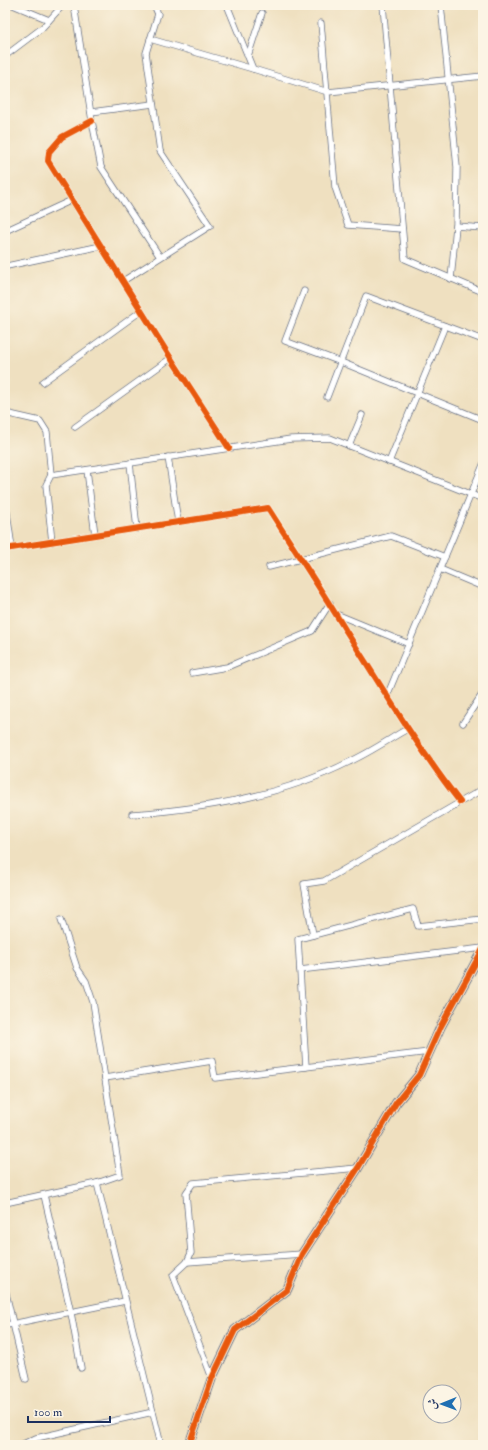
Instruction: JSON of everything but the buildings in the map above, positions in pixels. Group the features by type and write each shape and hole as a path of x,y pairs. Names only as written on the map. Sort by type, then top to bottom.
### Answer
{"street":[{"path":"14,5 50,20"},
{"path":"5,56 42,28 63,5"},
{"path":"74,5 101,167 160,257"},
{"path":"123,281 210,226 160,150 152,104 146,53 158,14 154,5"},
{"path":"227,5 253,69"},
{"path":"383,5 405,259 483,292"},
{"path":"441,5 457,167 456,226 451,279"},
{"path":"248,56 262,13"},
{"path":"321,23 335,187 348,225 402,229"},
{"path":"150,39 328,92 483,76"},
{"path":"91,112 152,104"},
{"path":"92,120 62,137 49,152 48,161 141,311 229,448"},
{"path":"5,231 72,200"},
{"path":"456,226 483,228"},
{"path":"5,268 7,266 101,246"},
{"path":"304,291 284,341 341,362 483,420"},
{"path":"327,397 366,296 483,340"},
{"path":"43,382 141,311"},
{"path":"389,462 445,326"},
{"path":"75,427 171,358"},
{"path":"5,413 40,421 47,432 51,475 46,485 52,542"},
{"path":"349,446 362,415"},
{"path":"51,475 291,439 330,438 483,499"},
{"path":"168,457 178,522"},
{"path":"130,463 137,528"},
{"path":"387,696 483,465"},
{"path":"87,470 95,535"},
{"path":"5,499 12,548"},
{"path":"5,549 268,508 330,603 407,729 460,802"},
{"path":"269,567 391,536 445,557"},
{"path":"440,569 483,587"},
{"path":"192,673 227,667 312,631 330,603"},
{"path":"336,614 409,644"},
{"path":"462,723 483,693"},
{"path":"132,814 173,811 264,794 316,777 350,762 407,729"},
{"path":"313,935 304,884 324,881 483,789"},
{"path":"306,1067 298,939 413,909 418,926 483,919"},
{"path":"5,1203 97,1183 120,1175 93,1002 86,981 77,968 61,919"},
{"path":"300,970 483,949"},
{"path":"189,1445 212,1378 234,1330 287,1290 302,1254 358,1168 396,1103 419,1075 441,1026 483,949"},
{"path":"106,1078 212,1061 215,1078 429,1052"},
{"path":"212,1378 173,1275 187,1262 191,1252 186,1193 193,1183 358,1168"},
{"path":"97,1183 161,1445"},
{"path":"44,1195 71,1313 81,1368"},
{"path":"187,1262 302,1254"},
{"path":"5,1289 26,1379"},
{"path":"5,1328 13,1324 125,1302"},
{"path":"21,1445 36,1438 153,1412"}],"cycle path":[{"path":"92,121 62,137 49,152 48,161 167,352 229,448"},
{"path":"5,549 268,508 401,718 460,802"},
{"path":"189,1445 212,1378 235,1330 287,1290 302,1254 358,1168 396,1103 419,1075 441,1026 483,949"}]}
